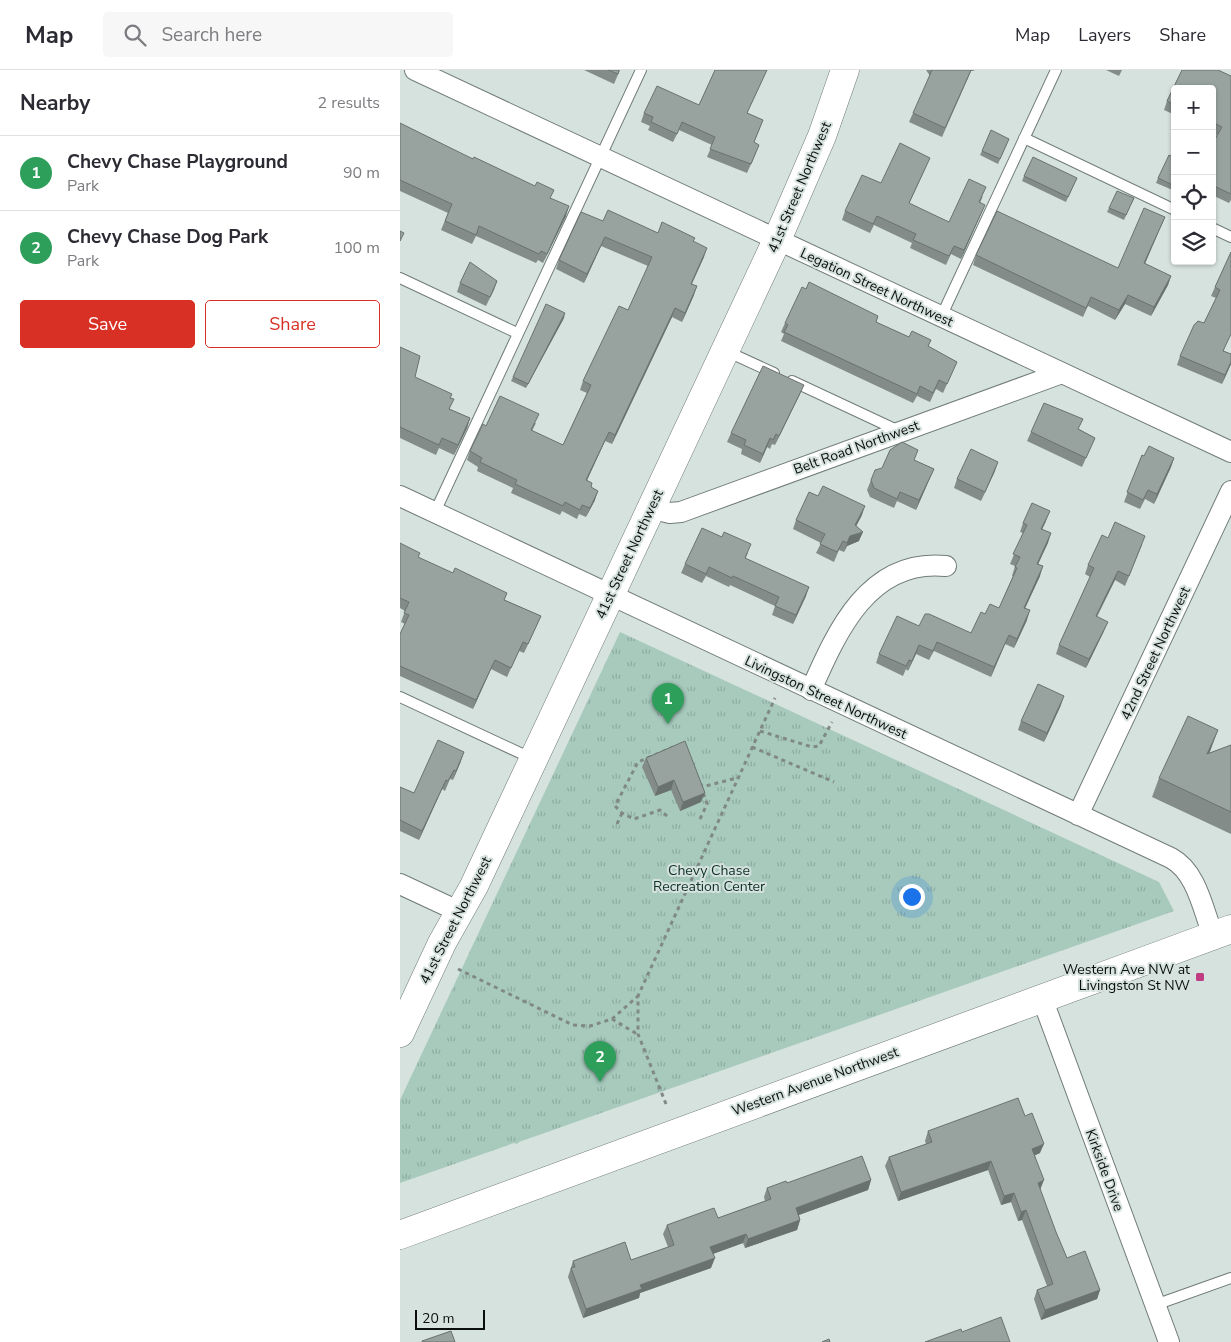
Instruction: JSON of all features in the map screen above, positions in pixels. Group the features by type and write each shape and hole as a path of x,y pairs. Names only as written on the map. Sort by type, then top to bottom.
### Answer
{"main road":[{"name":"41st Street Northwest","path":"400,1034 442,943 474,886 609,595 778,240 819,144 845,70"},
{"name":"Western Avenue Northwest","path":"400,1235 1222,932"}],"street":[{"name":"Legation Street Northwest","path":"415,70 1231,452"},
{"name":"Belt Road Northwest","path":"650,508 670,513 681,512 1062,373"},
{"name":"42nd Street Northwest","path":"1078,815 1231,491"},
{"name":"Livingston Street Northwest","path":"400,496 1181,865 1189,874 1222,932"},
{"path":"811,690 843,624 873,588 892,574 915,567 930,565 946,566"},
{"path":"400,884 460,912"},
{"name":"Kirkside Drive","path":"1042,998 1169,1342"}],"lane":[{"path":"435,512 517,333 602,158 641,70"},
{"path":"941,317 1056,70"},
{"path":"1024,138 1171,208"},
{"path":"1216,230 1231,237"},
{"path":"400,278 517,333"},
{"path":"725,350 900,432"},
{"path":"400,697 533,760"},
{"path":"1155,1305 1231,1278"}],"path":[{"path":"458,969 573,1025 590,1026 612,1019 638,996 775,698"},
{"path":"760,731 812,746 819,746 834,718"},
{"path":"667,816 660,810 634,819 622,813 615,806 638,762 668,748 678,746"},
{"path":"752,747 834,782"},
{"path":"702,787 738,778"},
{"path":"699,779 707,804 700,819"},
{"path":"617,824 622,813"},
{"path":"638,996 638,1034 666,1104"},
{"path":"612,1019 638,1034"}],"green space":[{"name":"Chevy Chase Recreation Center","path":"620,632 1159,882 1174,911 517,1144 514,1143 400,1183 400,1100"}],"building":[{"path":"608,70 619,70 618,74"},
{"path":"715,70 767,70 747,113 763,120 754,142 759,145 751,164 710,149 715,137 682,122 677,134 651,122 653,117 644,113 657,86 699,105"},
{"path":"932,70 971,70 945,128 913,113"},
{"path":"1182,70 1218,70 1231,76 1231,194 1216,187 1216,137 1222,127 1216,124 1216,85 1175,85"},
{"path":"1171,93 1171,103 1167,101"},
{"path":"400,123 473,159 474,157 535,186 537,182 554,190 550,198 569,206 547,254 541,251 539,254 479,226 476,235 445,221 452,204 400,180"},
{"path":"991,130 1009,139 1000,159 982,151"},
{"path":"900,143 930,158 909,203 949,222 969,179 986,187 979,202 985,205 964,250 954,246 949,256 913,240 916,234 877,216 873,224 845,211 862,175 881,183"},
{"path":"1169,155 1171,156 1171,184 1158,178"},
{"path":"1033,157 1077,178 1068,197 1024,176"},
{"path":"1117,191 1134,198 1126,215 1109,208"},
{"path":"1144,208 1165,217 1144,263 1171,276 1154,307 1128,295 1119,310 1091,297 1086,308 976,255 997,211 1118,268"},
{"path":"608,210 658,233 662,222 695,238 693,241 707,248 691,284 697,286 685,313 675,308 615,435 609,432 586,480 592,483 591,487 598,491 590,508 582,505 580,510 565,502 563,506 515,484 517,480 480,462 482,458 470,451 483,424 486,426 500,396 539,414 531,430 563,445 591,385 583,381 619,306 628,310 652,257 605,237 587,274 559,260 581,212 603,221"},
{"path":"400,231 404,233 400,241"},
{"path":"1231,252 1231,334 1223,351 1231,354 1231,362 1225,375 1180,356 1194,325 1198,321 1204,323 1220,290 1215,287"},
{"path":"470,262 497,281 490,297 460,283"},
{"path":"809,282 878,316 876,322 909,337 912,331 931,340 928,346 957,362 947,384 939,380 933,393 920,386 917,394 784,332 788,325 785,323 802,287 806,289"},
{"path":"546,304 565,313 528,384 513,377"},
{"path":"400,347 420,356 415,377 452,394 450,398 454,399 449,409 470,418 458,445 442,438 439,445 400,427"},
{"path":"763,366 804,385 779,436 776,434 773,440 770,438 763,454 744,445 746,440 731,433"},
{"path":"1044,403 1083,419 1078,429 1095,438 1086,458 1031,432"},
{"path":"902,442 918,450 914,460 934,469 919,500 900,492 897,499 874,488 871,480 875,470 882,468 890,450"},
{"path":"1149,446 1174,458 1157,494 1148,490 1143,500 1127,492 1142,455 1144,456"},
{"path":"971,449 998,462 985,492 957,479"},
{"path":"823,486 865,506 855,525 863,532 850,536 847,543 843,541 837,552 820,544 825,534 796,520 809,492 818,496"},
{"path":"1032,503 1050,511 1041,529 1051,533 1037,564 1043,566 1024,608 1030,610 1017,639 1009,635 994,667 937,642 933,651 919,645 912,661 909,660 906,666 879,654 897,616 919,626 925,614 929,614 971,633 981,612 985,614 990,604 999,608 1017,568 1015,567 1020,557 1013,554 1027,525 1023,523"},
{"path":"1115,522 1145,536 1129,576 1118,571 1096,616 1108,622 1089,659 1059,645 1094,568 1088,565 1102,535 1108,538"},
{"path":"702,528 722,537 724,532 751,544 745,558 809,587 796,615 775,606 779,597 709,567 706,574 685,564"},
{"path":"400,543 420,553 418,557 453,573 455,568 507,593 504,600 541,616 528,644 523,642 511,668 495,660 476,700 400,666 400,634 409,615 404,613 409,602 400,598"},
{"path":"1038,684 1064,696 1047,733 1021,721"},
{"path":"1188,716 1218,730 1207,754 1231,745 1231,812 1159,778"},
{"path":"438,740 464,752 456,771 454,770 448,781 446,780 422,831 400,820 400,787 414,793"},
{"path":"685,741 705,793 683,802 674,780 658,787 646,758"},
{"path":"1018,1098 1025,1116 1032,1113 1044,1144 1032,1149 1044,1180 1038,1183 1067,1258 1085,1251 1100,1290 1045,1310 1037,1290 1053,1284 1026,1210 1021,1212 1014,1193 1004,1196 991,1161 901,1192 889,1157 932,1142 928,1131"},
{"path":"862,1156 871,1180 796,1208 800,1220 748,1239 746,1234 710,1247 715,1258 640,1285 642,1289 586,1309 571,1268 575,1267 573,1261 625,1242 631,1260 674,1245 667,1225 714,1208 718,1218 771,1199 767,1188 786,1181 787,1183"},
{"path":"1001,1317 1010,1342 925,1342 961,1329 962,1332"},
{"path":"451,1331 455,1342 422,1342 422,1341"}],"place":[{"name":"Chevy Chase Playground","path":"668,724"},
{"name":"Western Ave NW at Livingston St NW","path":"1200,977"},
{"name":"Chevy Chase Dog Park","path":"600,1082"}]}
